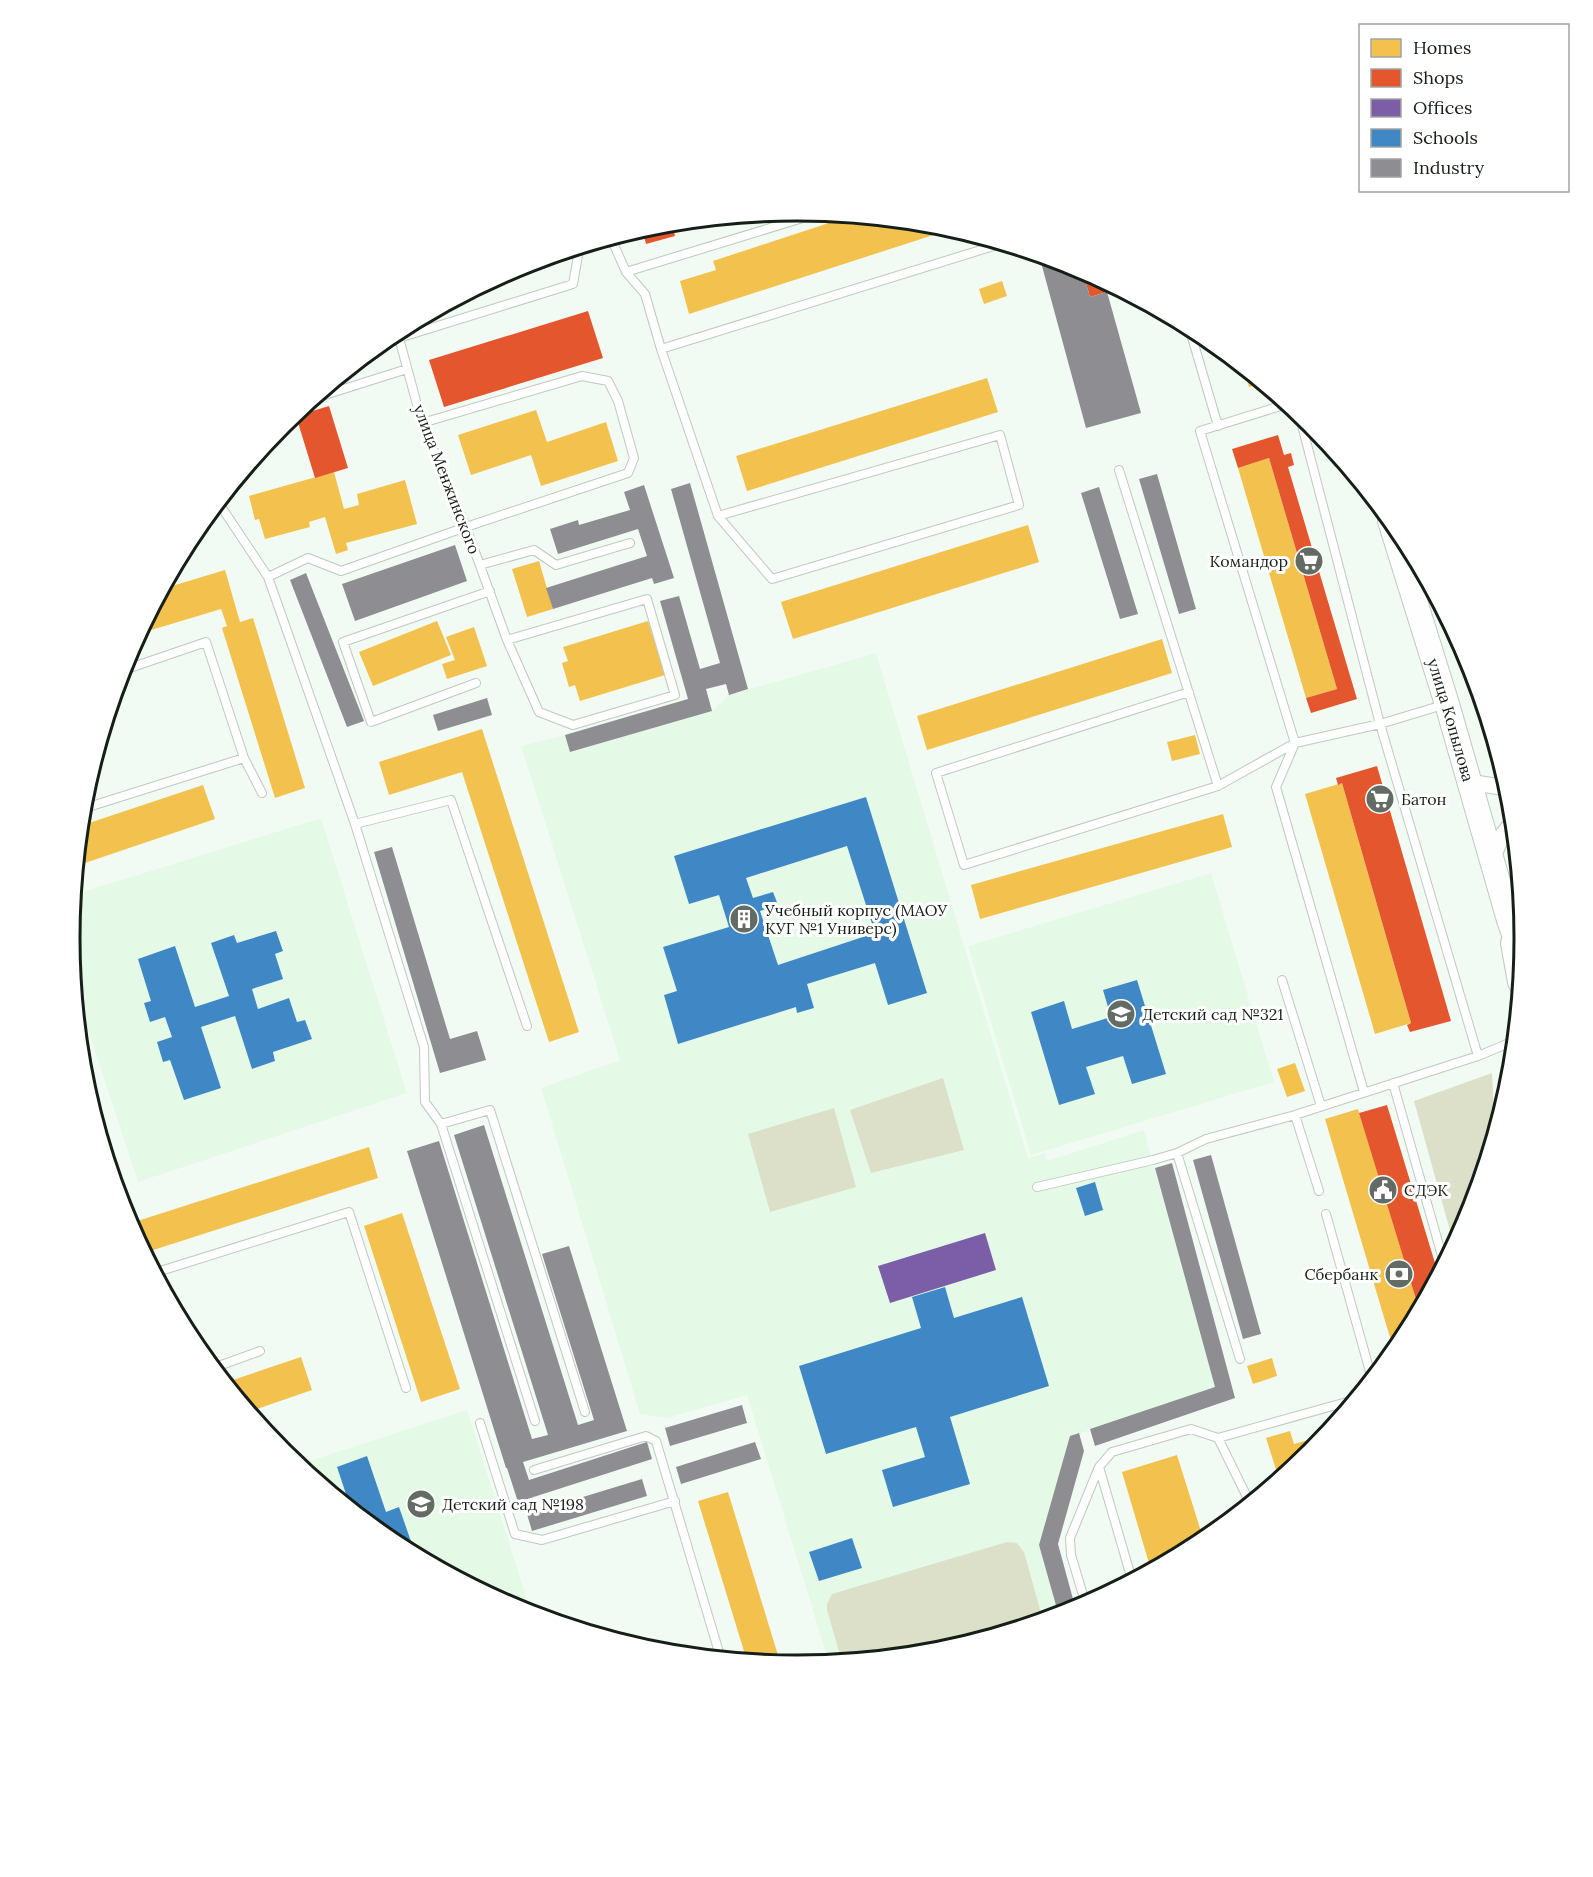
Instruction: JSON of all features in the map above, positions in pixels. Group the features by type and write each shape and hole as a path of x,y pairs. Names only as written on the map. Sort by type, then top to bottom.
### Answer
{"main road":[{"name":"улица Копылова","path":"1399,550 1447,704 1514,934"},
{"name":"улица Копылова","path":"1509,920 1514,946"}],"street":[{"path":"1469,782 1497,786"},
{"path":"1492,859 1505,832"}],"lane":[{"path":"626,272 792,221"},
{"path":"614,245 626,272 645,294 661,349 718,516 772,579 1019,505 1000,435 718,516"},
{"path":"661,349 988,248"},
{"path":"421,328 573,284 578,256"},
{"name":"улица Менжинского","path":"399,341 422,423 466,527 507,640 539,712 573,725 675,695 647,599 507,640"},
{"path":"1193,341 1218,426"},
{"path":"332,393 408,369"},
{"path":"268,577 309,558 341,571 628,472 634,458 618,401 608,381 582,376 422,423"},
{"path":"1277,407 1200,431 1295,743 1276,787 1364,1092"},
{"path":"1304,433 1380,724 1478,1056"},
{"path":"1119,470 1218,786"},
{"path":"223,509 268,577 355,824 424,1047 425,1102 441,1124 535,1421"},
{"path":"480,565 534,550 556,565 630,543"},
{"path":"476,683 372,722 343,642 490,591"},
{"path":"133,667 206,642 244,758 262,793"},
{"path":"1188,692 936,773 964,865 1218,786 1295,743 1380,724 1447,704"},
{"path":"92,806 244,758"},
{"path":"355,824 451,800 527,1026"},
{"path":"1282,980 1321,1106"},
{"path":"1037,1187 1177,1153 1206,1139 1295,1115 1478,1056 1505,1045"},
{"path":"1393,1083 1441,1253"},
{"path":"441,1124 490,1110 585,1412"},
{"path":"1295,1115 1318,1191"},
{"path":"1177,1153 1240,1359"},
{"path":"161,1271 349,1212 406,1388"},
{"path":"1326,1214 1369,1369"},
{"path":"221,1365 260,1351"},
{"path":"1083,1596 1071,1555 1070,1538 1099,1467 1112,1452 1191,1429 1218,1438 1342,1403"},
{"path":"480,1423 515,1534 542,1540 675,1501"},
{"path":"534,1470 646,1436 656,1441 719,1651"},
{"path":"1218,1438 1247,1496"},
{"path":"1099,1467 1130,1573"}],"shaded area":[{"path":"876,653 1028,1158 1045,1153 1047,1161 1144,1130 1215,1387 1070,1437 1039,1545 1056,1606 982,1631 936,1642 890,1649 826,1654 747,1395 667,1418 640,1414 541,1088 620,1060 521,746 565,735 571,752 712,711 729,695"},
{"path":"321,818 407,1093 138,1182 85,1020 81,985 81,893"},
{"name":"Детский сад №321","path":"1211,873 1274,1082 1031,1155 968,946"},
{"path":"1492,1073 1494,1104 1489,1124 1475,1169 1450,1232 1414,1101"},
{"path":"943,1078 964,1150 871,1173 850,1110"},
{"path":"834,1108 856,1187 770,1212 748,1134"},
{"name":"Детский сад №198","path":"467,1410 528,1603 479,1582 398,1535 324,1478 307,1462"},
{"path":"1007,1542 1017,1543 1024,1552 1041,1612 982,1631 936,1642 840,1654 827,1610 832,1594"}],"building: Homes":[{"path":"830,222 934,235 689,314 680,281 716,270 713,261"},
{"path":"1002,281 1007,296 984,304 979,289"},
{"path":"987,378 998,412 747,491 736,456"},
{"path":"536,410 547,442 606,422 618,461 541,486 531,455 471,475 458,435"},
{"path":"1269,458 1337,689 1306,698 1238,468"},
{"path":"334,472 344,509 359,505 357,494 405,480 417,524 346,543 348,550 336,554 325,517 309,522 310,527 265,539 259,519 255,520 249,496"},
{"path":"1028,525 1039,562 793,639 781,602"},
{"path":"539,561 553,609 527,617 512,569"},
{"path":"225,570 240,622 253,618 305,788 275,798 222,628 227,626 221,609 149,631 173,586"},
{"path":"437,621 451,655 373,686 359,652"},
{"path":"648,621 665,675 580,701 575,685 569,687 562,663 568,661 563,647"},
{"path":"474,627 487,666 447,679 442,664 455,660 446,637"},
{"path":"1162,639 1172,673 927,750 917,716"},
{"path":"482,729 579,1032 549,1042 462,772 389,795 379,762"},
{"path":"1195,735 1200,754 1172,761 1167,742"},
{"path":"1342,783 1411,1023 1375,1034 1305,794"},
{"path":"203,785 215,819 84,863 89,823"},
{"path":"1223,814 1232,847 980,919 971,885"},
{"path":"1295,1063 1305,1091 1287,1097 1277,1069"},
{"path":"1358,1109 1416,1299 1391,1340 1325,1119"},
{"path":"369,1147 378,1178 151,1251 138,1221"},
{"path":"402,1213 460,1389 421,1402 364,1226"},
{"path":"301,1357 312,1390 256,1409 232,1380"},
{"path":"1272,1358 1277,1376 1253,1384 1247,1366"},
{"path":"1290,1431 1294,1444 1308,1440 1276,1471 1266,1438"},
{"path":"1177,1455 1201,1531 1149,1562 1122,1472"},
{"path":"728,1492 778,1655 745,1653 698,1501"}],"building: Shops":[{"path":"674,232 675,236 646,244 644,238"},
{"path":"1086,282 1107,292 1090,297"},
{"path":"588,311 603,358 444,407 429,360"},
{"path":"329,406 348,468 315,478 298,424 311,411"},
{"path":"1278,435 1284,455 1291,453 1294,465 1288,467 1357,699 1311,713 1306,698 1337,689 1269,458 1238,468 1232,449"},
{"path":"1377,766 1451,1021 1410,1032 1407,1025 1411,1023 1342,783 1338,785 1336,778"},
{"path":"1387,1105 1435,1264 1416,1299 1359,1113"}],"building: Offices":[{"path":"985,1233 996,1270 890,1303 878,1266"}],"building: Schools":[{"name":"Учебный корпус (МАОУ КУГ №1 Универс)","path":"866,797 927,993 888,1005 875,963 807,984 814,1008 797,1013 796,1007 678,1044 664,995 677,991 663,947 729,927 719,895 689,904 674,856","holes":["847,846 875,933 778,965 760,911 778,905 773,892 753,898 746,878"]},
{"path":"276,931 283,951 275,954 283,979 252,989 258,1009 289,998 297,1022 305,1020 312,1039 273,1052 275,1061 252,1069 235,1016 201,1027 221,1088 184,1100 170,1060 163,1062 157,1042 172,1037 165,1017 150,1022 144,1003 151,1001 138,959 175,946 195,1007 229,996 211,943 234,935 237,943"},
{"path":"1137,980 1166,1074 1132,1084 1123,1056 1086,1067 1095,1094 1059,1105 1031,1012 1064,1001 1072,1029 1111,1017 1103,990"},
{"path":"1095,1182 1103,1210 1085,1216 1076,1188"},
{"path":"945,1287 954,1318 1022,1297 1049,1386 950,1417 970,1484 893,1507 882,1470 925,1457 916,1427 826,1454 799,1366 921,1328 912,1297"},
{"path":"367,1456 386,1512 399,1507 412,1543 347,1496 337,1467"},
{"path":"852,1538 862,1568 819,1581 809,1552"}],"building: Industry":[{"path":"1042,266 1086,282 1090,297 1107,292 1141,413 1086,428"},
{"path":"1157,474 1196,609 1179,614 1139,479"},
{"path":"690,483 748,689 729,695 726,684 706,689 712,711 570,752 565,735 688,699 660,601 679,596 700,669 720,663 671,489"},
{"path":"644,485 674,578 654,584 652,578 553,609 546,588 647,556 638,529 558,554 550,529 578,520 579,525 630,510 624,492"},
{"path":"1099,487 1138,614 1120,619 1081,493"},
{"path":"455,545 467,581 355,621 342,584"},
{"path":"306,573 364,721 347,727 290,580"},
{"path":"487,698 492,715 438,731 433,715"},
{"path":"392,847 450,1039 477,1031 486,1060 440,1073 374,852"},
{"path":"484,1125 578,1425 594,1420 542,1254 569,1246 627,1431 523,1462 529,1480 647,1442 652,1459 518,1502 407,1151 439,1141 532,1439 548,1435 454,1135"},
{"path":"1211,1155 1261,1334 1243,1339 1193,1160"},
{"path":"1172,1163 1235,1398 1095,1446 1090,1429 1215,1387 1155,1168"},
{"path":"742,1405 747,1423 670,1446 665,1428"},
{"path":"1079,1433 1084,1451 1058,1544 1073,1600 1056,1606 1039,1545 1070,1436"},
{"path":"755,1442 761,1459 681,1484 676,1467"},
{"path":"642,1479 647,1496 532,1531 527,1514"}],"place":[{"name":"Командор","path":"1309,561"},
{"name":"Батон","path":"1380,799"},
{"name":"Учебный корпус (МАОУ КУГ №1 Универс)","path":"744,919"},
{"name":"Детский сад №321","path":"1121,1014"},
{"name":"СДЭК","path":"1383,1190"},
{"name":"Сбербанк","path":"1399,1274"},
{"name":"Детский сад №198","path":"421,1504"}]}
